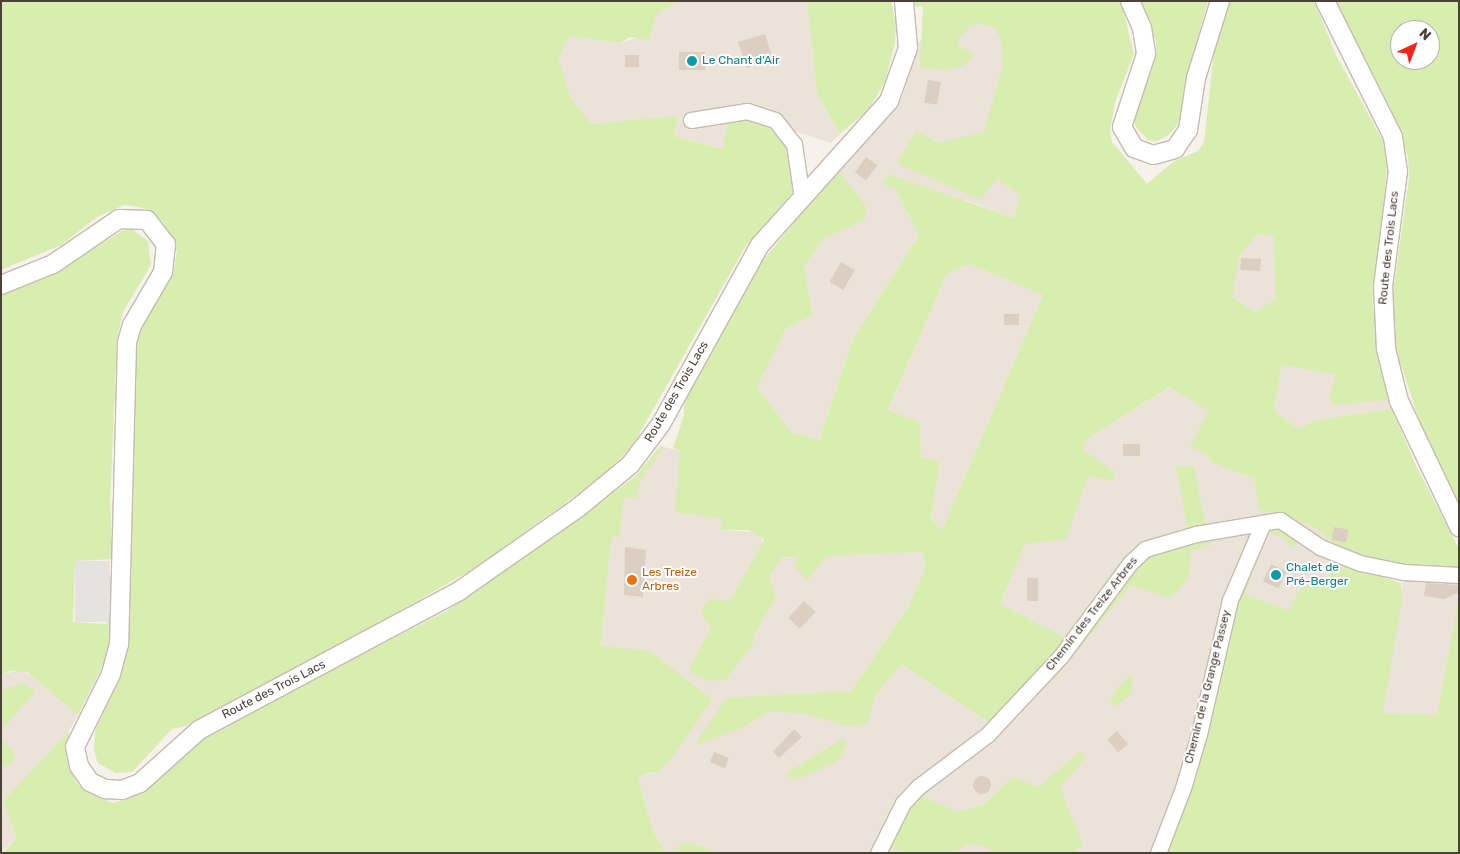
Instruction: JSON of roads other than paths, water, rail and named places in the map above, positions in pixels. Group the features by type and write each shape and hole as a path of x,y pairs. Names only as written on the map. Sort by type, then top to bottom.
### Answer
{"street":[{"name":"Route des Trois Lacs","path":"1,286 53,264 119,218 147,220 166,244 163,272 132,325 127,343 119,644 111,674 75,747 79,766 90,782 105,789 122,790 140,783 198,730 459,591 618,476 662,424 760,245 874,121 896,87 908,48 904,1"},
{"path":"1130,1 1142,28 1146,54 1122,127 1134,148 1153,155 1175,149 1188,130 1196,78 1220,1"},
{"name":"Route des Trois Lacs","path":"1324,1 1393,137 1398,171 1384,286 1386,349 1399,401 1459,527"},
{"path":"692,120 747,111 775,120 794,144 802,198"},
{"name":"Chemin des Treize Arbres","path":"878,853 904,803 918,787 988,734 1061,656 1137,556 1162,543 1196,534 1263,523 1286,522 1320,547 1360,563 1404,572 1459,575"},
{"name":"Chemin de la Grange Passey","path":"1158,853 1196,743 1230,600 1263,523"}],"place":[{"name":"Le Chant d'Air","path":"692,61"},
{"name":"Chalet de Pré-Berger","path":"1276,575"},
{"name":"Les Treize Arbres","path":"632,580"}]}
